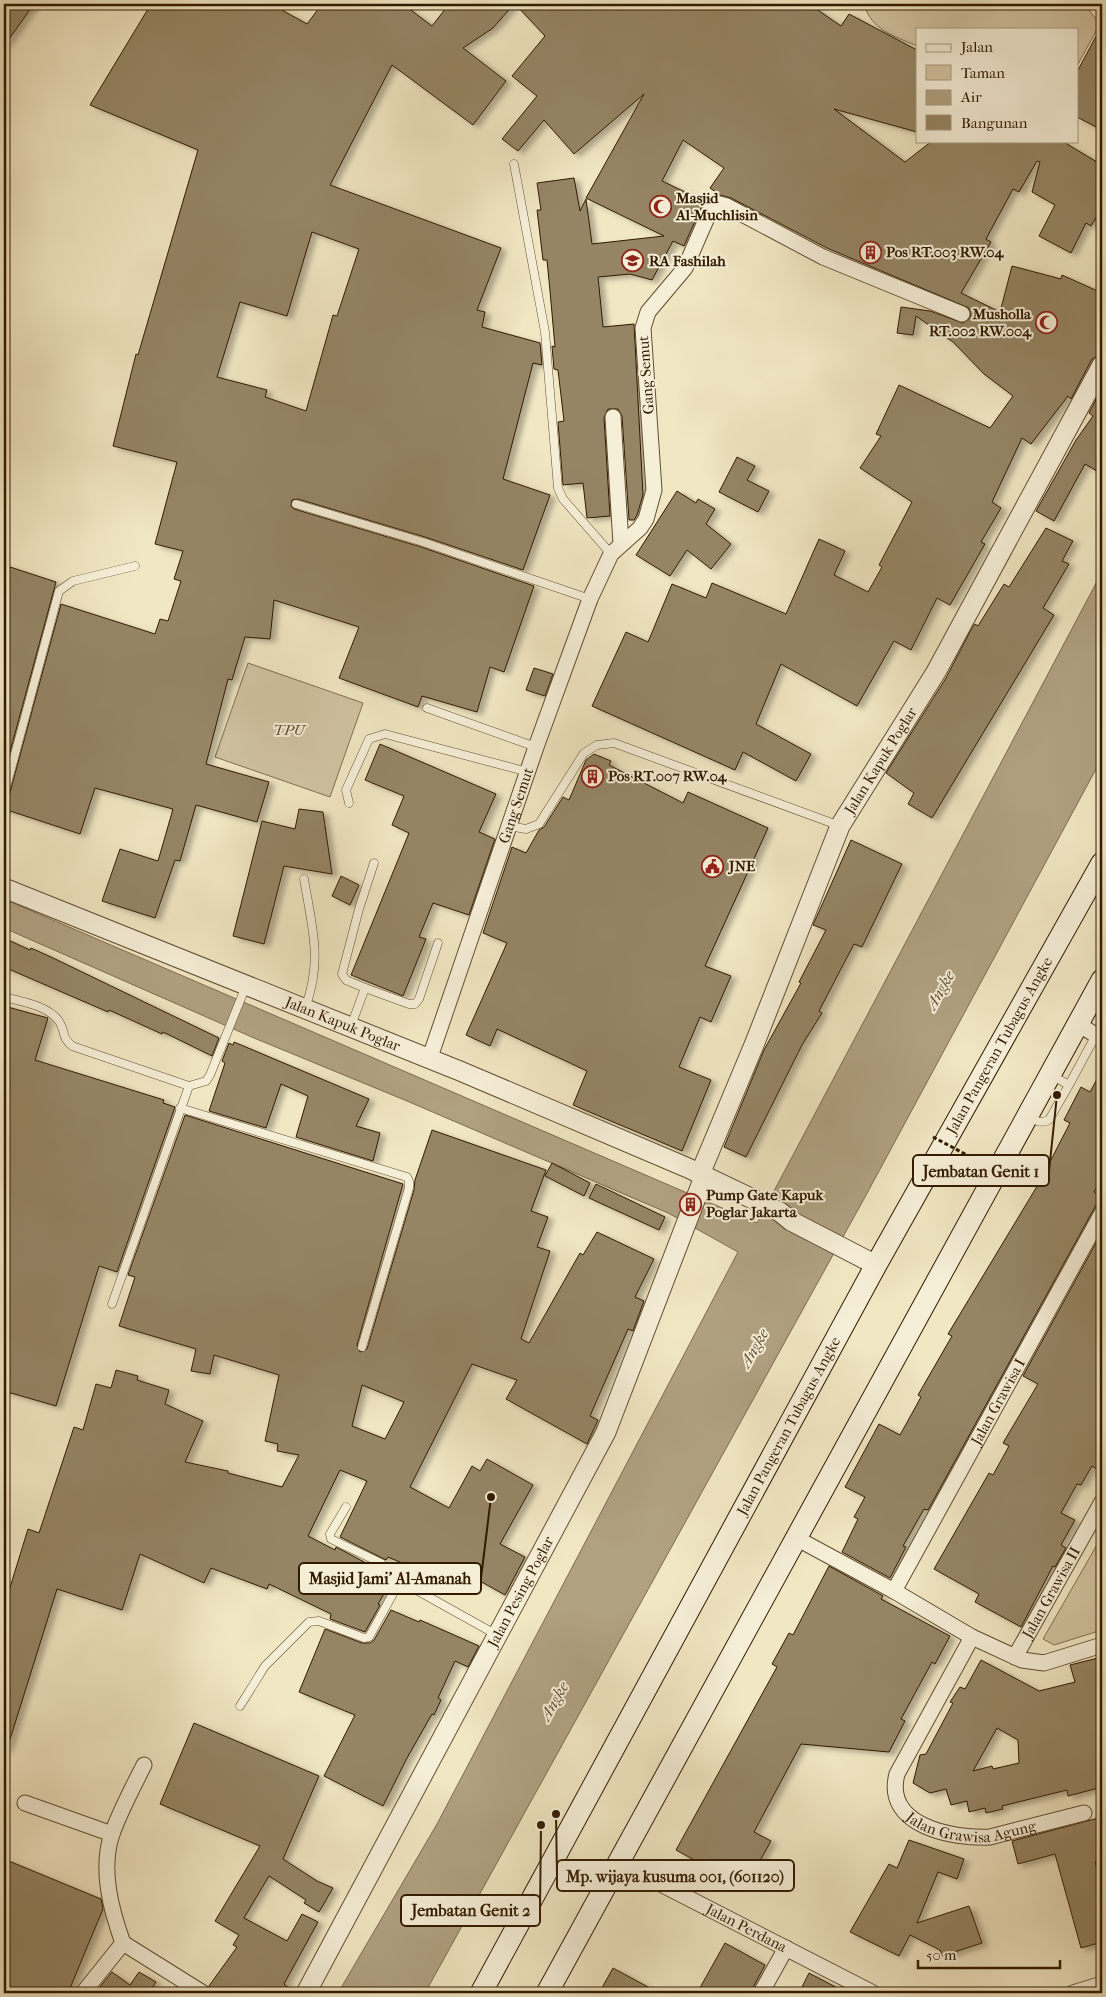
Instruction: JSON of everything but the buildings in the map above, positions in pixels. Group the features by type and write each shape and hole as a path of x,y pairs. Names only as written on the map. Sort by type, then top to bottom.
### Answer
{"main road":[{"name":"Jalan Pangeran Tubagus Angke","path":"481,1993 868,1261 1100,870"},
{"path":"547,1993 620,1863 1102,980"}],"street":[{"name":"Gang Semut","path":"429,1060 536,747 590,599 616,549 640,528 646,519 654,490 643,328 648,312 686,268 712,206 720,204 727,206 823,257 962,314"},
{"name":"Jalan Kapuk Poglar","path":"4,888 244,990 305,1008 351,1027 679,1166 706,1182 754,1045 840,826 936,672 1102,365"},
{"path":"613,416 616,549"},
{"path":"1078,1024 1099,1037"},
{"path":"706,1182 780,1212 791,1221 868,1261"},
{"name":"Jalan Pesing Poglar","path":"306,1993 606,1432 682,1234 706,1182"},
{"name":"Jalan Grawisa I","path":"894,1591 1102,1213"},
{"name":"Jalan Grawisa II","path":"1015,1657 1102,1502"},
{"path":"796,1538 894,1591 972,1637 1029,1662 1044,1663 1102,1645"},
{"name":"Jalan Grawisa Agung","path":"972,1637 897,1774 896,1790 906,1812 912,1820 930,1828 956,1836 977,1838 990,1837 1084,1813"},
{"path":"144,1764 112,1834 107,1854 111,1906 123,1943 203,1993"},
{"path":"25,1803 112,1834"},
{"name":"Jalan Perdana","path":"620,1863 873,1993"},
{"path":"83,1993 123,1943"},
{"path":"761,1993 786,1948"},
{"path":"1073,1993 1102,1984"}],"lane":[{"path":"514,164 546,337 558,488 563,499 616,549"},
{"path":"296,504 423,542 590,599"},
{"path":"4,794 59,591 73,581 135,566"},
{"path":"427,708 536,747"},
{"path":"349,803 346,790 350,776 369,739 376,735 385,734 528,772"},
{"path":"509,826 526,829 539,824 584,752 597,745 614,743 840,826"},
{"path":"374,863 359,909 342,974 346,980 409,1004 415,1004 419,1000 438,943"},
{"path":"304,879 315,948 314,984 305,1008"},
{"path":"351,1027 365,988"},
{"path":"4,997 23,1001 51,1014 60,1023 64,1038 72,1046 189,1086 206,1081 224,1043 244,990"},
{"path":"1027,1115 1037,1122 1043,1123 1049,1120 1068,1085 1099,1037"},
{"path":"1050,1074 1068,1085"},
{"path":"112,1304 189,1086"},
{"path":"180,1108 407,1177 409,1188 362,1347"},
{"path":"346,1507 330,1534 331,1538 381,1563 400,1581 497,1635"},
{"path":"240,1706 265,1666 309,1622 319,1621 364,1638 368,1637 400,1581"}],"path":[{"path":"933,1137 1014,1180"}],"green space":[{"path":"864,4 1001,4 1011,8 1020,4 1084,4 1100,24 1078,64 1078,28 916,28 916,46 884,31 867,13"},
{"name":"TPU","path":"248,663 363,703 330,797 215,757"},
{"path":"1102,1536 1102,1630 1054,1645 1043,1639"}],"water":[{"name":"Angke","path":"1102,572 1102,758 865,1197 425,1993 338,1993 437,1824 738,1252 668,1213 407,1101 254,1038 4,928 4,899 757,1223"}],"place":[{"name":"Masjid Al-Muchlisin","path":"660,207"},
{"name":"Pos RT.003 RW.04","path":"870,252"},
{"name":"RA Fashilah","path":"633,261"},
{"name":"Musholla RT.002 RW.004","path":"1047,323"},
{"name":"Pos RT.007 RW.04","path":"592,776"},
{"name":"JNE","path":"713,866"},
{"name":"Jembatan Genit 1","path":"1057,1095"},
{"name":"Pump Gate Kapuk Poglar Jakarta","path":"690,1204"},
{"name":"Masjid Jami' Al-Amanah","path":"491,1497"},
{"name":"Mp. wijaya kusuma 001, (601120)","path":"556,1814"},
{"name":"Jembatan Genit 2","path":"541,1825"}]}
